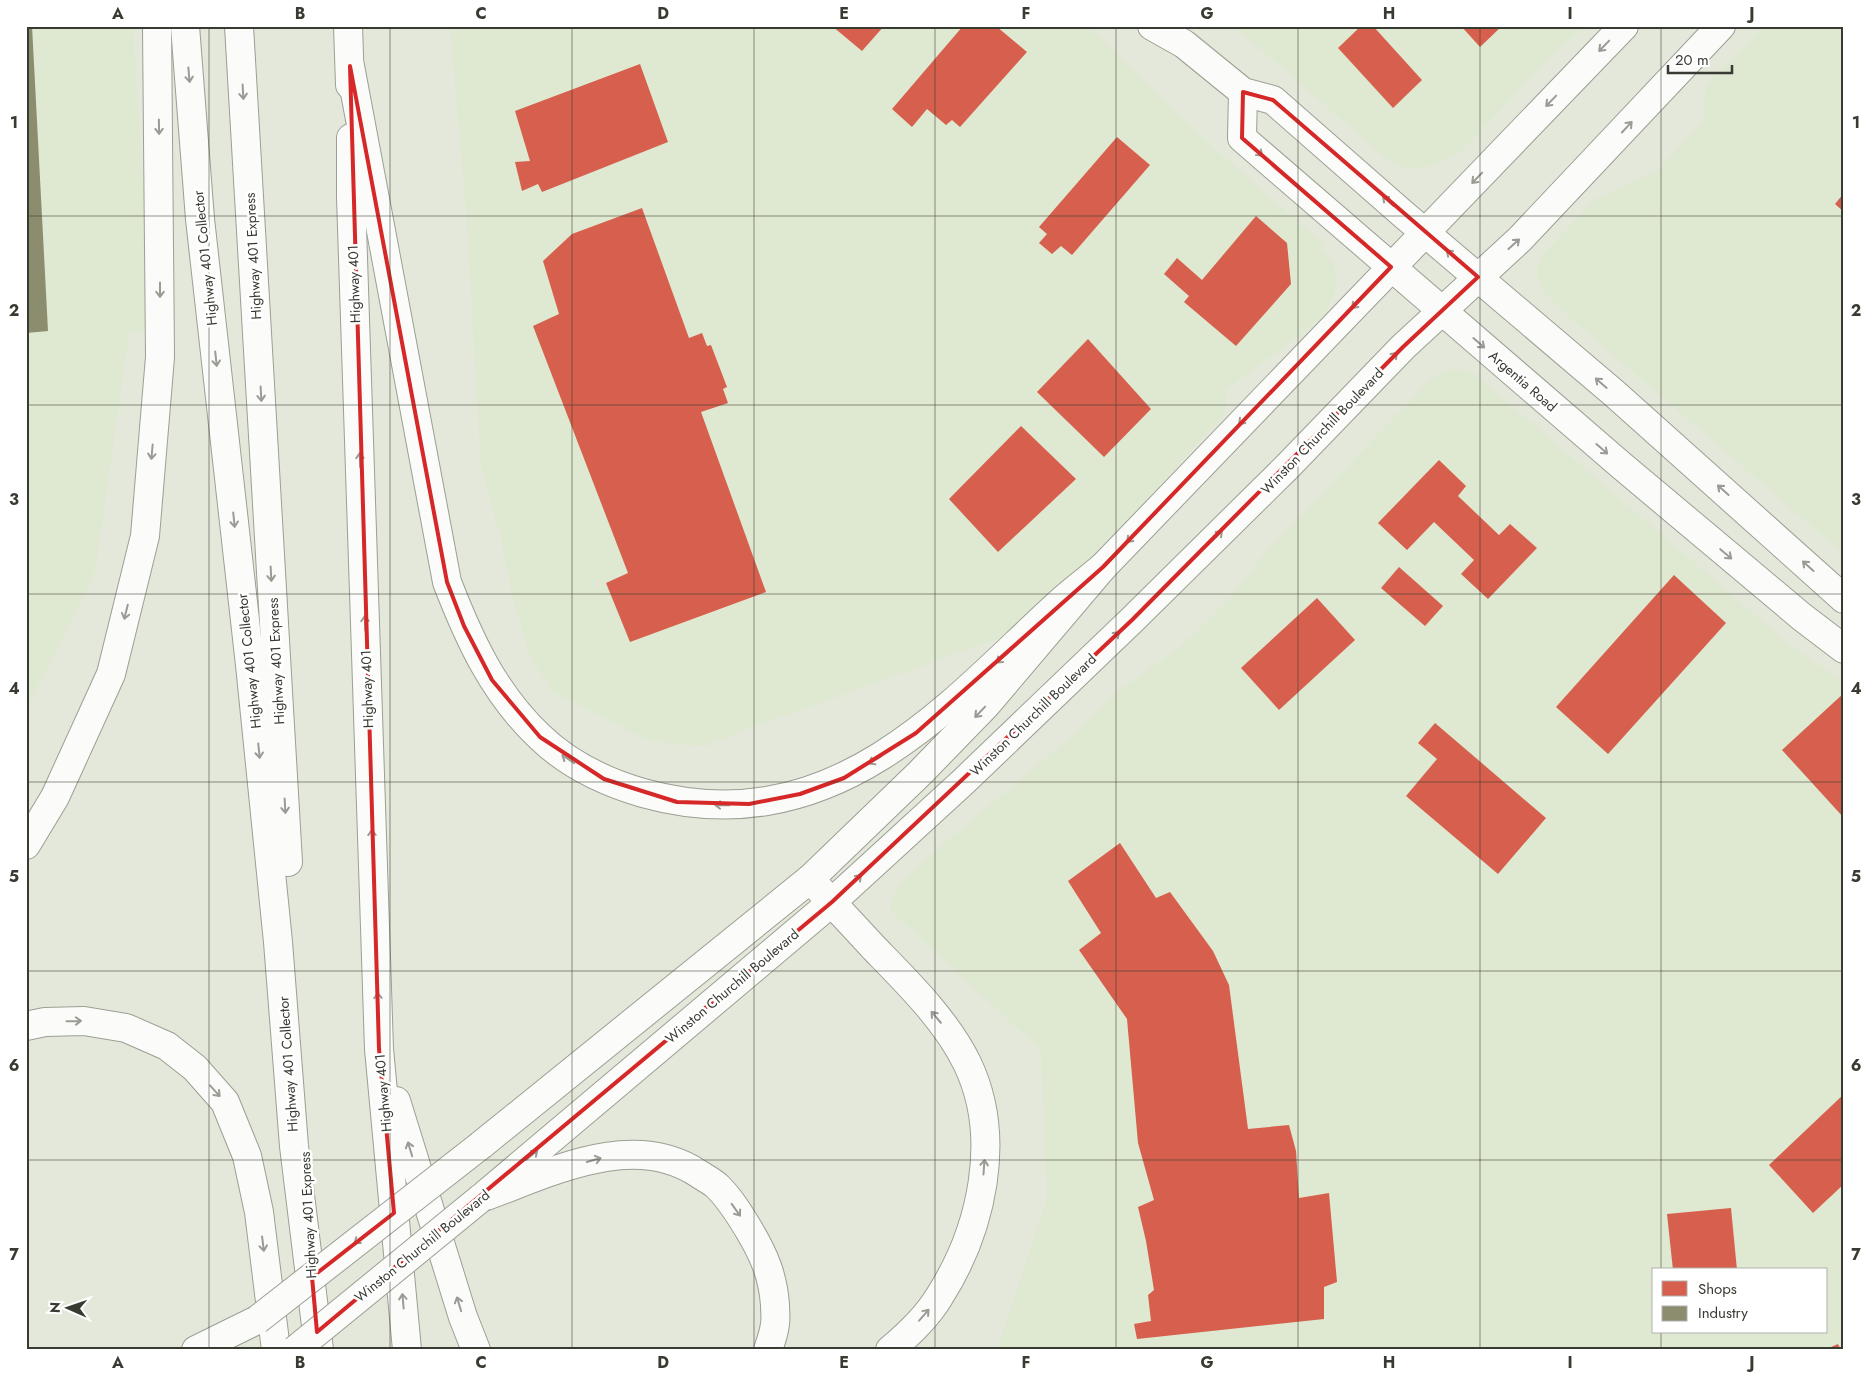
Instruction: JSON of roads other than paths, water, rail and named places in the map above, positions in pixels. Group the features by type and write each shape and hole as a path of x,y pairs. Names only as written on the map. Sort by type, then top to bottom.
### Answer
{"main road":[{"path":"26,845 55,796 111,674 145,536 160,357 157,26"},
{"name":"Highway 401 Collector","path":"185,26 200,219 250,665 278,942 294,1146 313,1295"},
{"name":"Highway 401 Express","path":"239,26 313,1295"},
{"name":"Highway 401","path":"348,26 351,197 379,1049 407,1350"},
{"path":"1152,26 1184,44 1243,92 1273,100 1615,394 1844,599"},
{"path":"222,1350 257,1320 482,1145 810,879 920,774 986,706 1103,567 1624,26"},
{"name":"Winston Churchill Boulevard","path":"295,1350 481,1198 832,902 963,782 1132,620 1287,467 1403,347 1526,232 1721,26"},
{"path":"350,66 447,582 468,635 492,680 540,738 581,768 628,789 677,802 724,806 749,804 817,789 858,770 916,733 966,691 1064,599 1103,567"},
{"name":"Argentia Road","path":"1243,92 1242,138 1746,571 1844,649"},
{"path":"810,879 907,982 943,1025 967,1062 980,1099 985,1144 983,1183 974,1222 964,1252 939,1298 906,1337 890,1350"},
{"path":"26,1026 45,1022 84,1021 126,1028 167,1046 195,1068 225,1102 247,1156 259,1212 276,1350"},
{"path":"379,1049 463,1317 476,1350"},
{"path":"481,1198 560,1170 608,1156 628,1154 661,1158 687,1166 717,1186 736,1209 758,1245 769,1268 776,1323 768,1350"},
{"path":"313,1295 319,1350"},
{"path":"196,1350 257,1320"}]}
